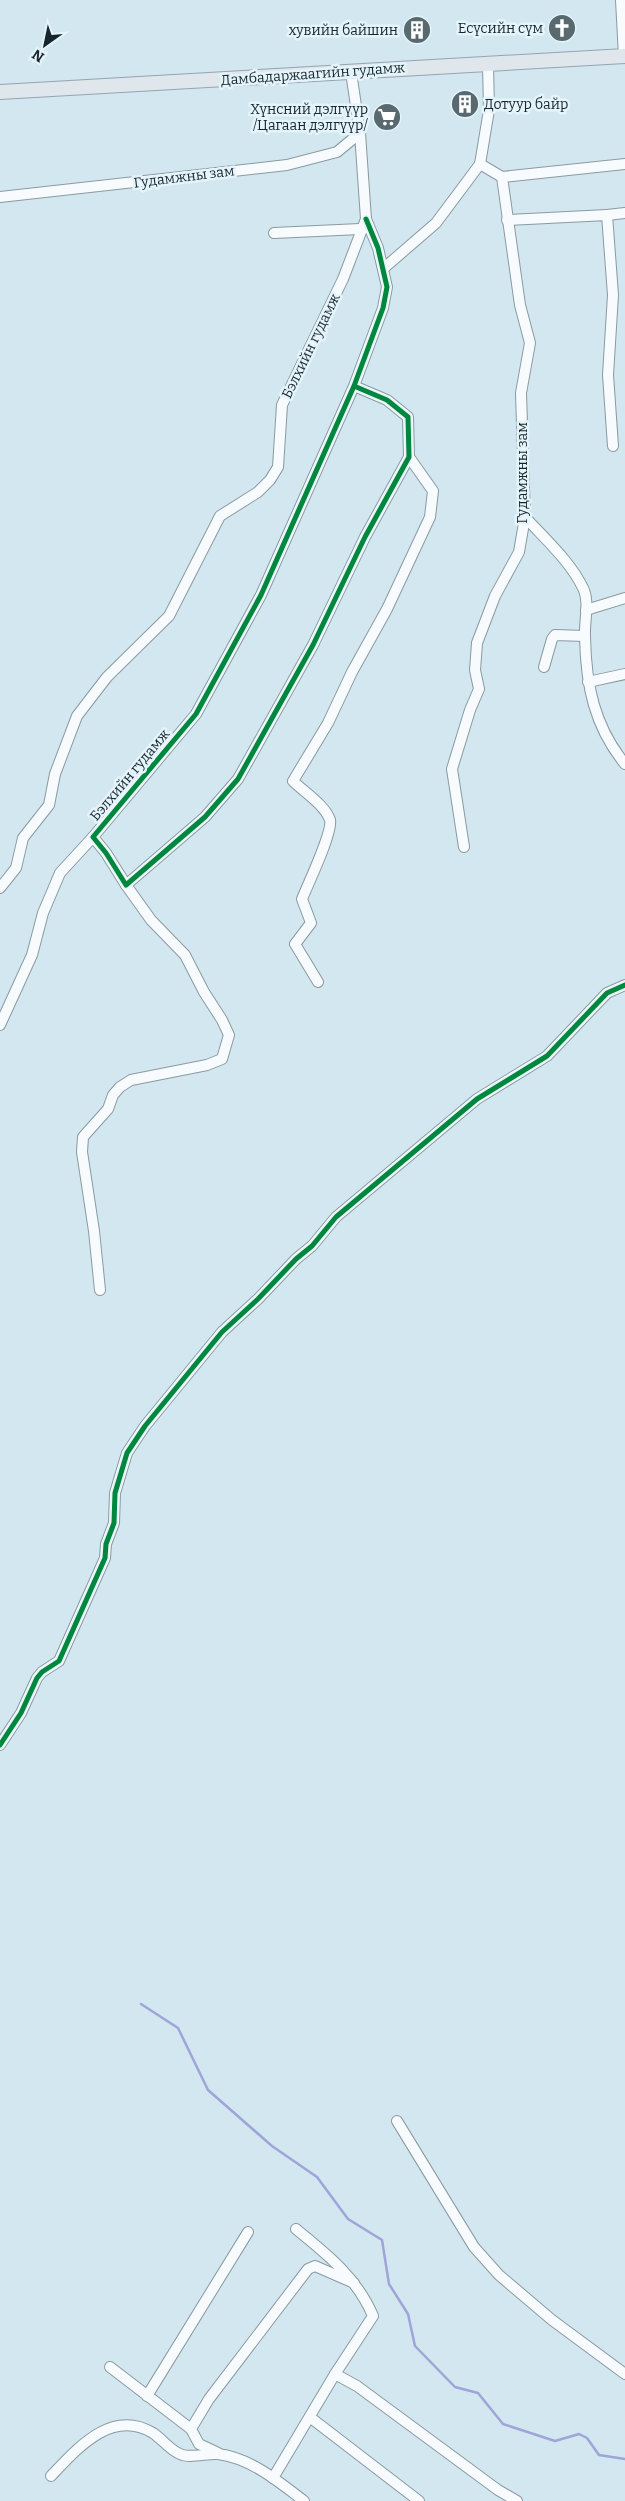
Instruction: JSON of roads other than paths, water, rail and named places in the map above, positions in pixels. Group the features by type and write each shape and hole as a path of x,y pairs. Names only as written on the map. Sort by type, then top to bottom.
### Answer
{"main road":[{"name":"Дамбадаржаагийн гудамж","path":"0,92 624,56"}],"street":[{"path":"621,0 624,56"},
{"path":"351,72 360,133 366,219 384,268 436,223 480,164 489,110 488,64"},
{"name":"Гудамжны зам","path":"0,197 227,173 264,166 287,165 337,152 360,133"},
{"path":"480,164 502,177 625,164"},
{"name":"Гудамжны зам","path":"464,846 452,769 470,710 479,690 475,670 477,643 494,596 519,552 525,517 521,393 530,343 520,305 502,177"},
{"path":"507,220 625,213"},
{"path":"607,215 613,295 608,375 613,446"},
{"name":"Бэлхийн гудамж","path":"0,888 16,868 23,838 49,806 55,774 77,716 107,677 169,616 220,516 258,492 270,480 278,467 282,405 343,279 360,230 366,219"},
{"path":"274,233 360,230"},
{"name":"Бэлхийн гудамж","path":"0,1025 32,955 43,913 60,873 93,838 196,714 260,595 354,386 383,308 388,287 384,268"},
{"path":"126,885 205,817 238,779 313,645 365,538 409,457 408,416 388,400 354,386"},
{"path":"318,982 295,944 311,923 302,899 330,833 330,820 321,807 293,781 328,723 352,672 388,609 430,517 433,491 409,457"},
{"path":"525,517 557,551 584,589 586,610 584,636 591,698 609,745 625,764"},
{"path":"586,610 625,598"},
{"path":"544,668 552,639 555,636 584,636"},
{"path":"588,682 625,674"},
{"name":"Бэлхийн гудамж","path":"93,838 106,853 151,920 185,955 229,1035 222,1059 207,1065 131,1080 120,1086 113,1095 108,1110 84,1137 82,1152 94,1231 100,1290"},
{"path":"0,1745 21,1713 37,1678 42,1672 59,1661 71,1638 105,1558 106,1544 114,1523 115,1493 127,1453 145,1426 222,1332 258,1299 296,1259 312,1246 336,1217 477,1098 547,1056 607,993 625,985"},
{"path":"397,2121 474,2248 499,2275 552,2320 625,2374"},
{"path":"273,2478 335,2374 373,2316 354,2283 331,2257 296,2229"},
{"path":"147,2396 248,2232"},
{"path":"191,2429 209,2399 308,2269 315,2266 354,2283"},
{"path":"110,2367 191,2429 199,2444 218,2454 249,2463 304,2501"},
{"path":"335,2374 357,2386 498,2490 517,2501"},
{"path":"310,2418 419,2501"},
{"path":"51,2476 97,2433 120,2425 136,2426 152,2433 181,2455 218,2454"}],"waterway":[{"path":"141,2004 178,2028 208,2090 272,2146 317,2177 348,2219 382,2240 389,2284 408,2314 415,2346 455,2387 478,2393 503,2424 555,2441 579,2434 587,2438 599,2455 625,2459"}],"place":[{"name":"Есүсийн сүм","path":"562,28"},
{"name":"хувийн байшин","path":"417,30"},
{"name":"Дотуур байр","path":"465,104"},
{"name":"Хүнсний дэлгүүр /Цагаан дэлгүүр/","path":"387,117"}]}
